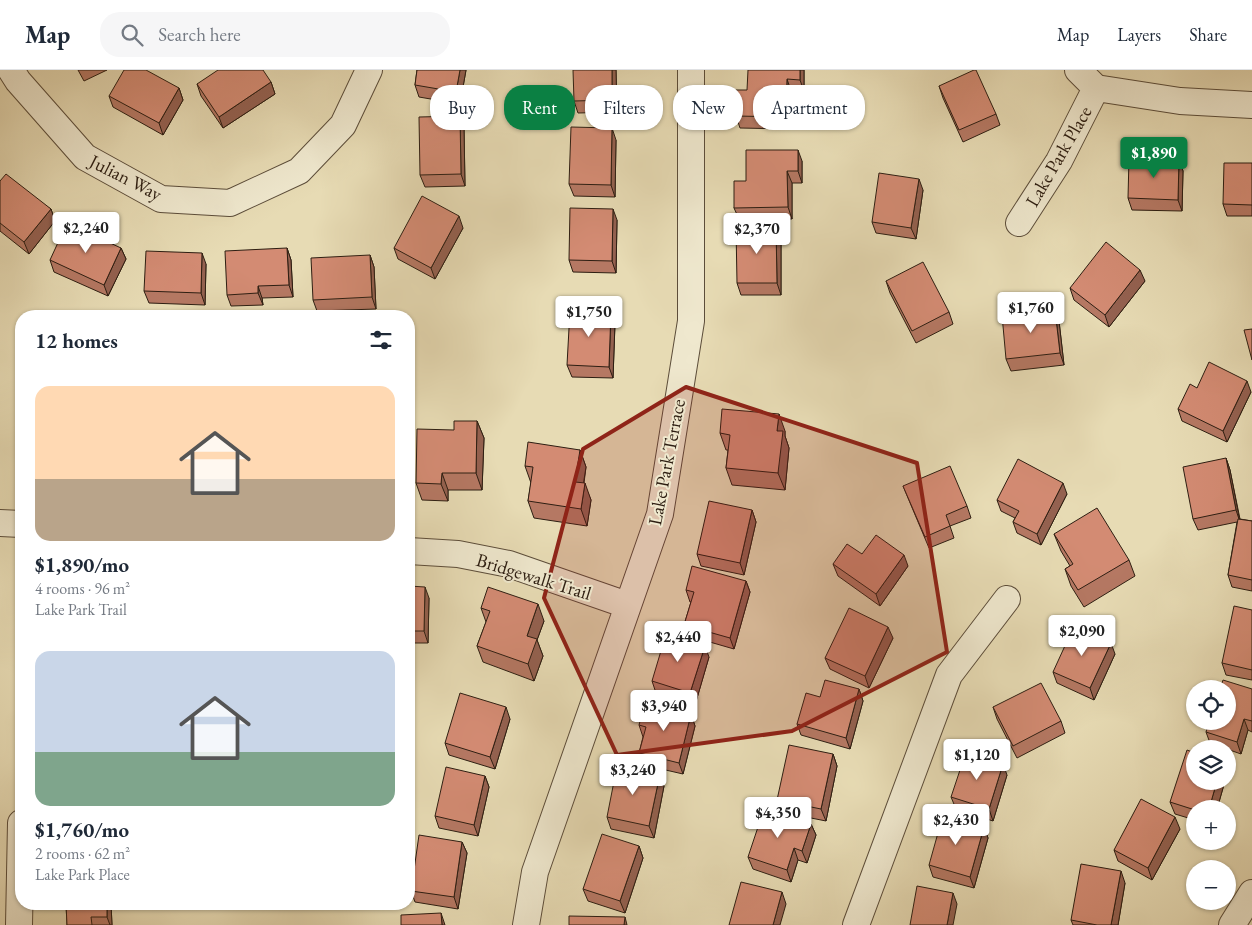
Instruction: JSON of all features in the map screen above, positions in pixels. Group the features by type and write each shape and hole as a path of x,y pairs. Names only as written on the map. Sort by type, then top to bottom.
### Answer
{"street":[{"name":"Julian Way","path":"11,70 18,81 85,157 161,199 230,203 299,171 343,125 369,70"},
{"name":"Lake Park Terrace","path":"526,925 535,872 660,514 691,320 691,70"},
{"path":"1087,79 1180,101 1252,105"},
{"name":"Lake Park Place","path":"1019,223 1059,161 1087,79"},
{"path":"0,523 15,524"},
{"name":"Bridgewalk Trail","path":"415,551 458,554 510,564 628,605"},
{"path":"856,925 949,675 1007,599"},
{"path":"0,845 15,846"},
{"path":"1232,925 1252,893"},
{"path":"19,910 19,925"}],"highlighted area":[{"path":"686,387 917,463 947,652 792,731 617,755 544,598 583,449"}],"building":[{"path":"124,70 146,70 179,88 159,123 109,96"},
{"path":"218,70 263,70 271,82 219,117 197,84"},
{"path":"417,70 460,70 457,85 430,85 430,88 415,85"},
{"path":"573,70 612,70 612,85 585,85 585,101 575,101 575,85 573,85"},
{"path":"748,70 800,70 800,80 787,79 787,85 753,85 753,116 743,116 743,90 747,90"},
{"path":"976,70 996,114 959,130 939,86"},
{"path":"419,117 430,117 430,130 460,130 461,174 420,175"},
{"path":"575,127 585,127 585,130 612,130 611,185 569,184 571,130 575,130"},
{"path":"746,150 798,150 798,171 787,171 788,207 734,208 734,181 746,181"},
{"path":"1129,158 1179,160 1178,200 1128,198"},
{"path":"1224,163 1252,163 1252,205 1223,204"},
{"path":"879,173 919,179 911,228 872,222"},
{"path":"6,174 51,209 24,242 0,223 0,181"},
{"path":"422,196 459,216 431,268 394,248"},
{"path":"570,208 613,209 612,261 569,260"},
{"path":"67,223 121,248 104,285 50,260"},
{"path":"776,226 777,283 737,283 736,227"},
{"path":"1106,242 1140,270 1105,315 1070,288"},
{"path":"287,248 289,285 258,286 258,293 227,295 225,251"},
{"path":"146,251 202,253 201,293 144,291"},
{"path":"370,255 372,297 313,300 311,258"},
{"path":"923,262 949,312 912,331 886,281"},
{"path":"570,310 611,311 609,367 567,365"},
{"path":"1055,310 1060,353 1006,359 1002,315"},
{"path":"1252,329 1252,360 1244,330"},
{"path":"1209,362 1247,381 1223,431 1178,409 1190,384 1197,388"},
{"path":"722,409 779,414 777,431 783,431 778,473 726,468 730,435 720,433"},
{"path":"454,421 477,421 476,473 442,473 441,484 416,483 417,429 454,430"},
{"path":"528,442 580,450 575,482 585,483 581,509 528,501 533,467 525,466"},
{"path":"1226,458 1236,510 1193,519 1183,467"},
{"path":"1018,459 1063,483 1037,534 1013,522 1019,511 997,500"},
{"path":"950,466 967,506 946,515 950,526 925,537 903,486"},
{"path":"709,501 752,510 740,563 697,554"},
{"path":"1097,508 1129,560 1078,590 1065,569 1073,564 1054,534"},
{"path":"1238,519 1252,521 1252,580 1228,575"},
{"path":"876,535 904,555 876,594 833,564 847,544 862,554"},
{"path":"692,566 746,581 730,638 684,625 694,592 686,590"},
{"path":"415,586 425,587 424,631 415,631"},
{"path":"488,587 538,604 527,636 537,639 528,664 477,646 490,611 481,608"},
{"path":"1234,606 1252,610 1252,670 1222,663"},
{"path":"849,608 888,627 865,676 825,658"},
{"path":"1074,626 1111,643 1090,688 1053,672"},
{"path":"666,634 705,646 690,693 652,681"},
{"path":"825,680 859,689 846,738 797,724 806,693 820,697"},
{"path":"1041,683 1061,721 1013,746 993,707"},
{"path":"1236,684 1252,689 1252,721 1244,719 1237,742 1236,740 1206,732 1207,730 1236,730"},
{"path":"460,693 506,707 490,757 445,743"},
{"path":"645,703 691,714 679,763 639,753 646,727 639,725"},
{"path":"789,745 833,754 821,809 777,800"},
{"path":"966,752 1003,764 989,809 951,797"},
{"path":"1186,753 1186,790 1214,790 1212,800 1186,800 1186,807 1170,802"},
{"path":"617,766 660,774 649,826 607,817"},
{"path":"446,767 485,776 474,825 435,816"},
{"path":"1141,799 1175,817 1148,868 1114,850"},
{"path":"764,809 811,824 802,851 794,848 787,870 748,857"},
{"path":"943,815 984,827 970,877 929,865"},
{"path":"602,834 639,846 620,901 583,889"},
{"path":"419,835 462,842 454,897 415,892 415,863"},
{"path":"1081,864 1121,871 1111,925 1097,925 1071,920"},
{"path":"741,882 782,892 773,925 729,925"},
{"path":"917,886 953,893 947,925 910,925"},
{"path":"66,910 107,910 107,917 91,917 92,925 67,925"},
{"path":"441,913 442,925 401,925 401,915"},
{"path":"569,916 625,917 624,925 569,925"}]}
